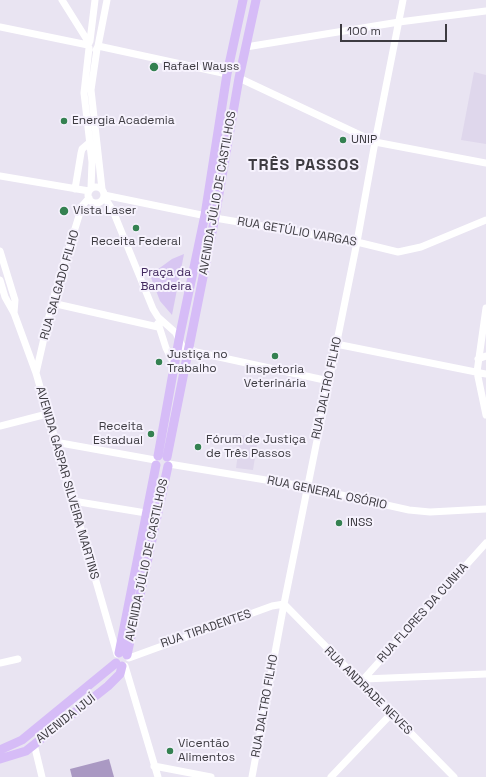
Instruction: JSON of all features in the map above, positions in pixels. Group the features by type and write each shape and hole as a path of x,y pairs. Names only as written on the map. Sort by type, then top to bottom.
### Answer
{"main road":[{"name":"AVENIDA JÚLIO DE CASTILHOS","path":"122,659 146,513 174,364 205,215 227,74 243,0"},
{"name":"AVENIDA JÚLIO DE CASTILHOS","path":"122,659 157,515 168,462 188,349 215,217 239,78 256,0"},
{"path":"227,74 239,78"},
{"path":"156,460 163,455 168,462"},
{"name":"AVENIDA JÚLIO DE CASTILHOS","path":"156,460 162,469 168,462"},
{"path":"146,513 157,515"},
{"name":"AVENIDA IJUÍ","path":"4,753 26,751 118,676 122,659"},
{"name":"AVENIDA IJUÍ","path":"4,753 122,659"}],"street":[{"path":"62,0 92,51 98,46"},
{"path":"95,0 84,93 92,162 90,192 92,202 98,203 102,200 103,193 90,90 107,0"},
{"name":"RUA DALTRO FILHO","path":"252,777 284,604 357,242 403,0"},
{"path":"246,46 399,22 486,11"},
{"path":"0,27 89,44"},
{"path":"98,46 227,74"},
{"path":"239,78 375,142 486,163"},
{"path":"75,188 82,149 90,143"},
{"path":"0,176 75,188 90,192 98,187 113,211 158,317 158,326 174,364"},
{"name":"RUA SALGADO FILHO","path":"36,373 52,303 82,206 90,192"},
{"name":"RUA GETÚLIO VARGAS","path":"103,193 215,217 357,242 398,252 408,251 486,220"},
{"name":"AVENIDA GASPAR SILVEIRA MARTINS","path":"0,251 15,300 14,313"},
{"name":"AVENIDA GASPAR SILVEIRA MARTINS","path":"0,280 5,297 14,313 36,373 55,442 158,777"},
{"path":"52,303 158,326"},
{"path":"486,308 477,372 486,415"},
{"path":"158,317 176,333 182,346 188,349 329,381"},
{"path":"336,344 486,374"},
{"path":"478,359 486,356"},
{"path":"0,426 47,414"},
{"path":"55,442 156,460"},
{"name":"RUA GENERAL OSÓRIO","path":"168,462 307,488 409,510 430,512 486,508"},
{"path":"73,501 146,513"},
{"name":"RUA FLORES DA CUNHA","path":"362,681 486,543"},
{"name":"RUA TIRADENTES","path":"122,659 265,608 284,604"},
{"name":"RUA ANDRADE NEVES","path":"284,604 362,681 391,714 454,777"},
{"path":"0,663 18,659"},
{"path":"362,681 486,674"},
{"path":"331,777 391,714"},
{"path":"34,744 42,777"},
{"path":"154,766 211,777"}],"shaded area":[{"path":"474,72 486,75 486,144 461,140"},
{"path":"235,434 258,438 253,470 236,468 239,446 233,445"},
{"path":"109,759 114,777 72,777 70,769"}],"green space":[{"name":"Praça da Bandeira","path":"184,254 172,315 160,301 150,275 172,259"}],"place":[{"name":"Rafael Wayss","path":"154,67"},
{"name":"Energia Academia","path":"64,121"},
{"name":"UNIP","path":"343,140"},
{"name":"Vista Laser","path":"64,211"},
{"name":"Receita Federal","path":"136,228"},
{"name":"Inspetoria Veterinária","path":"275,356"},
{"name":"Justiça no Trabalho","path":"159,362"},
{"name":"Receita Estadual","path":"151,434"},
{"name":"Fórum de Justiça de Três Passos","path":"198,447"},
{"name":"INSS","path":"339,523"},
{"name":"Vicentão Alimentos","path":"170,751"}],"district":[{"name":"TRÊS PASSOS","path":"304,166"}]}
